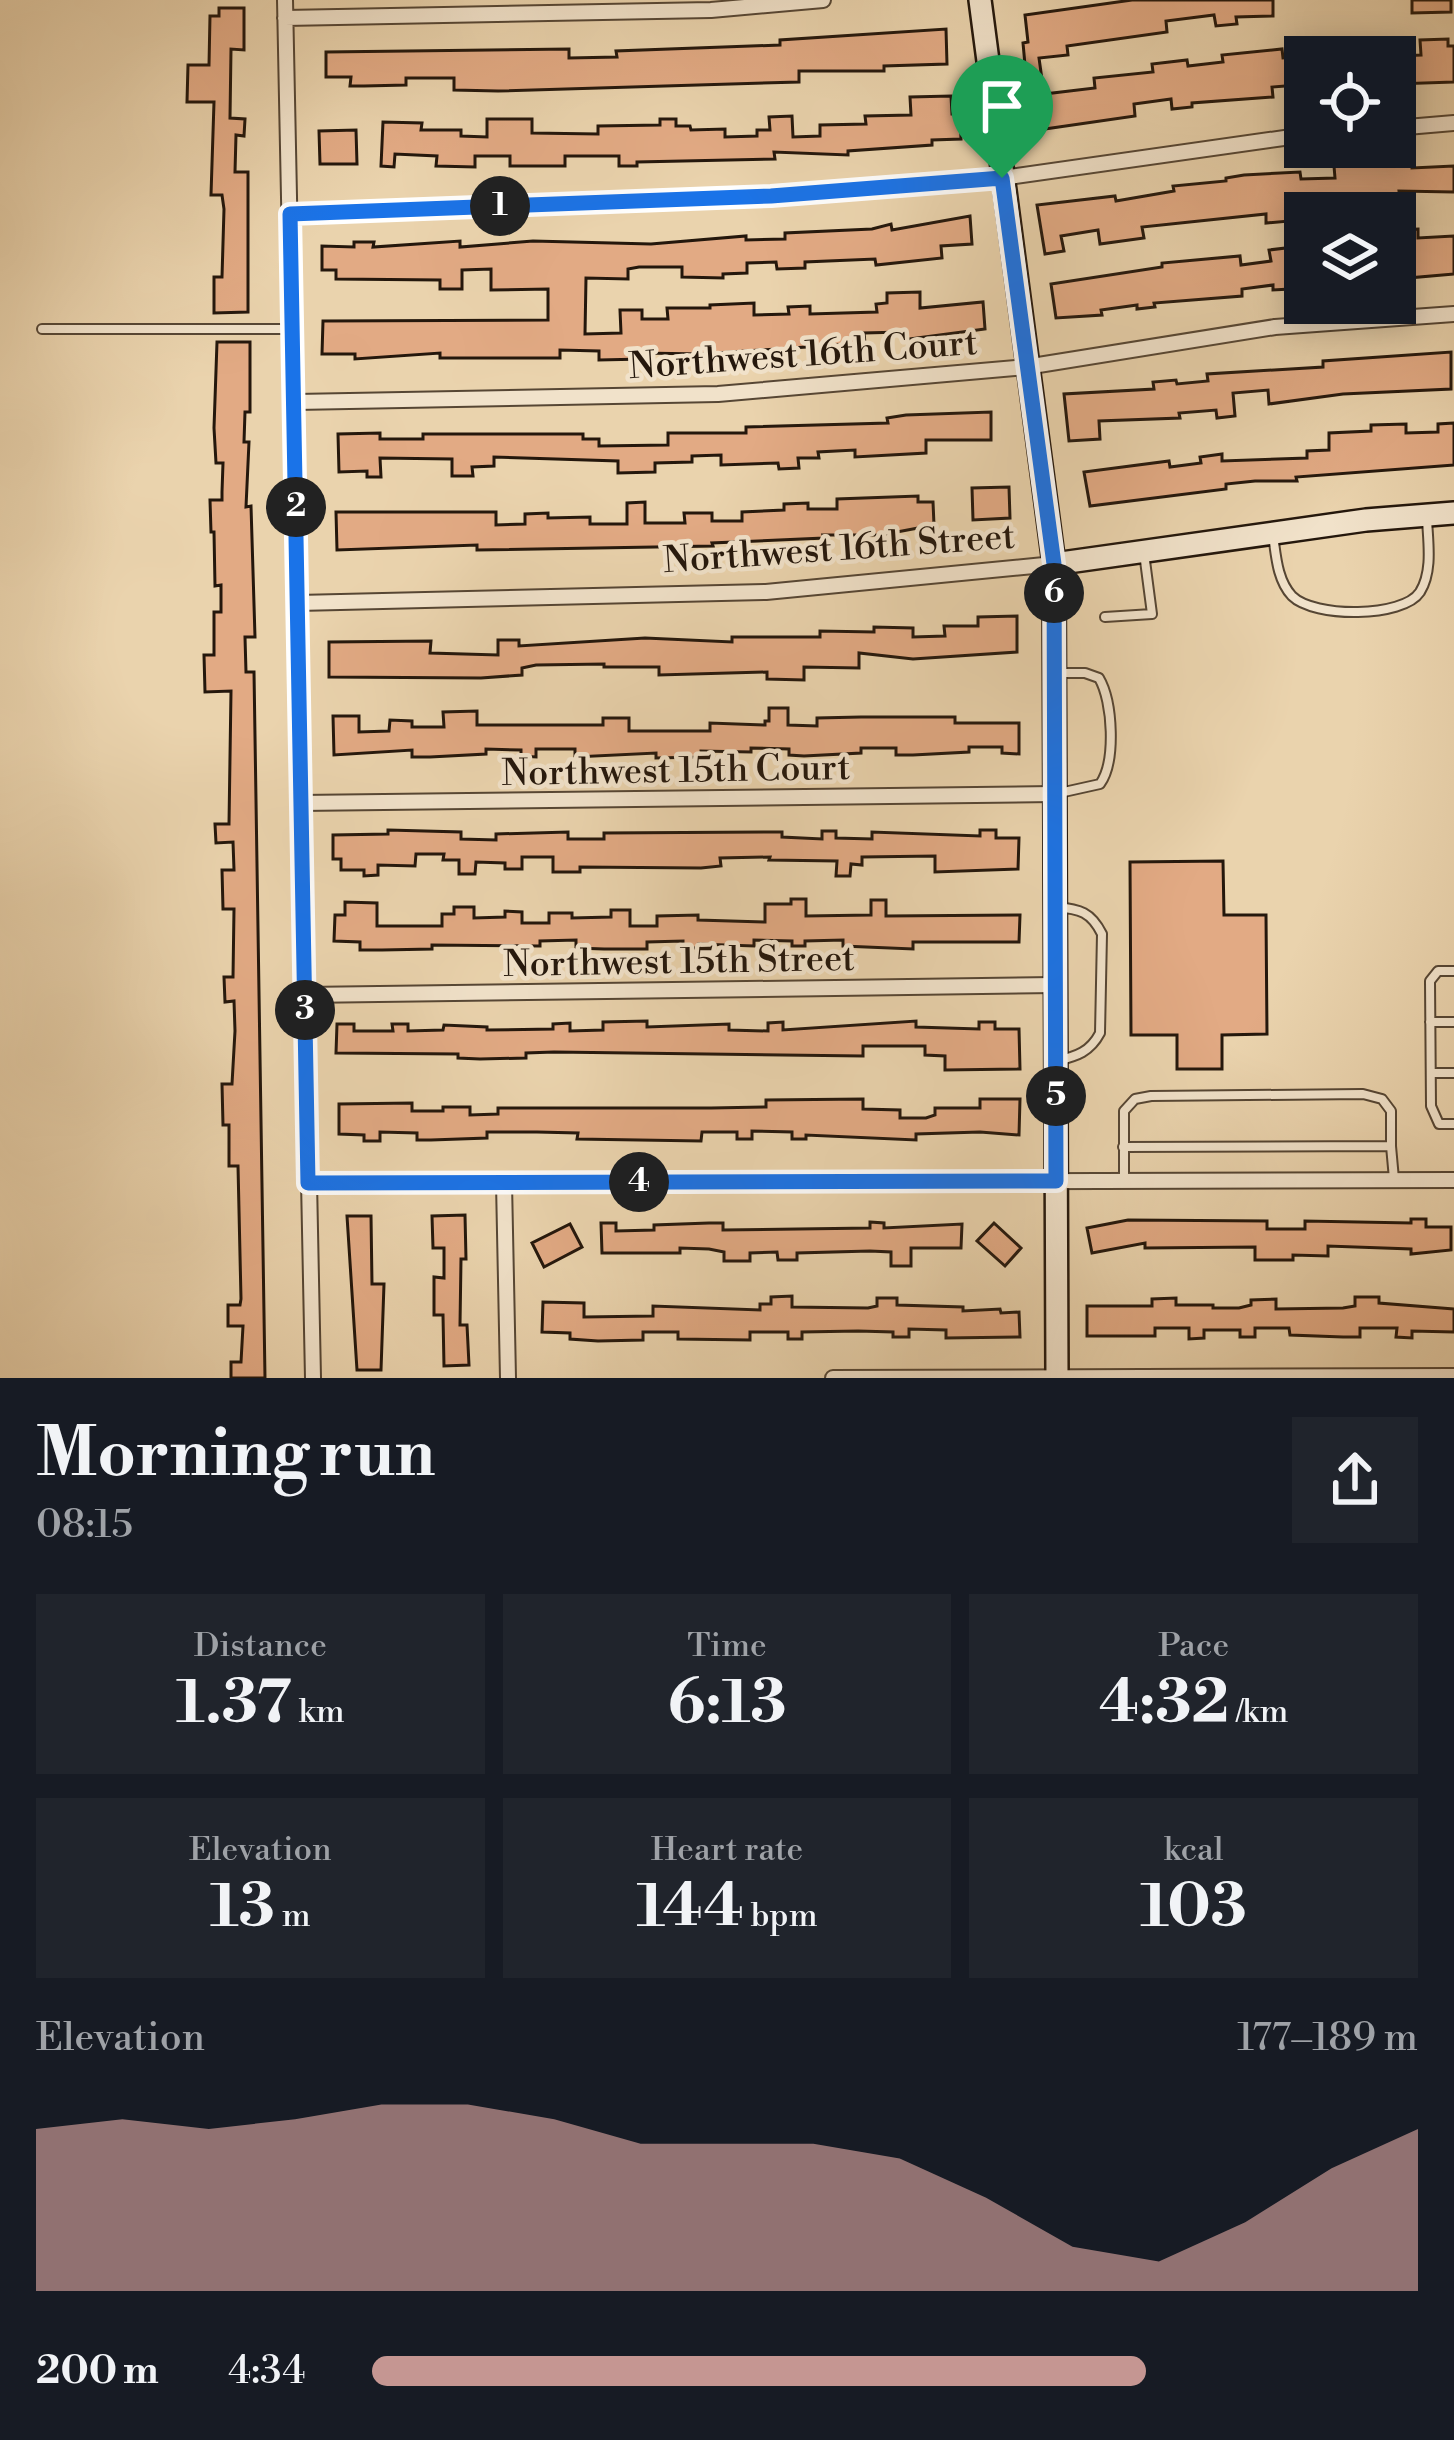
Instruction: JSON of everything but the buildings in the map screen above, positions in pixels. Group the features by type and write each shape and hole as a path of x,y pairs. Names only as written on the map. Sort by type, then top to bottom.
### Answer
{"street":[{"path":"285,0 313,1378"},
{"path":"286,18 711,10 823,0"},
{"path":"980,0 1054,564 1057,1377"},
{"path":"1416,126 1454,123"},
{"path":"290,214 771,196 1002,178 1284,138"},
{"name":"Northwest 16th Court","path":"296,402 718,394 1026,367 1275,327 1454,314"},
{"name":"Northwest 16th Street","path":"298,603 766,592 1054,564 1454,513"},
{"name":"Northwest 15th Court","path":"300,803 1054,794"},
{"name":"Northwest 15th Street","path":"304,995 1055,985"},
{"path":"308,1183 1454,1180"},
{"path":"504,1183 508,1378"},
{"path":"833,1378 1454,1376"}],"lane":[{"path":"42,329 293,328"},
{"path":"1273,533 1286,590 1308,608 1325,612 1405,607 1417,597 1428,572 1427,515"},
{"path":"1105,617 1152,614 1143,551"},
{"path":"1054,673 1100,678 1106,691 1109,772 1100,784 1054,794"},
{"path":"1054,907 1080,908 1095,920 1102,934 1100,1033 1093,1046 1078,1056 1055,1061"},
{"path":"1454,970 1438,971 1430,981 1431,1106 1439,1124 1454,1124"},
{"path":"1430,1022 1454,1022"},
{"path":"1431,1073 1454,1073"},
{"path":"1124,1181 1124,1112 1136,1100 1339,1094 1382,1100 1391,1111 1394,1180"},
{"path":"1123,1147 1391,1146"}],"route":[{"path":"1002,178 1054,564 1056,1181 308,1183 290,214 771,196 1002,178"}]}
